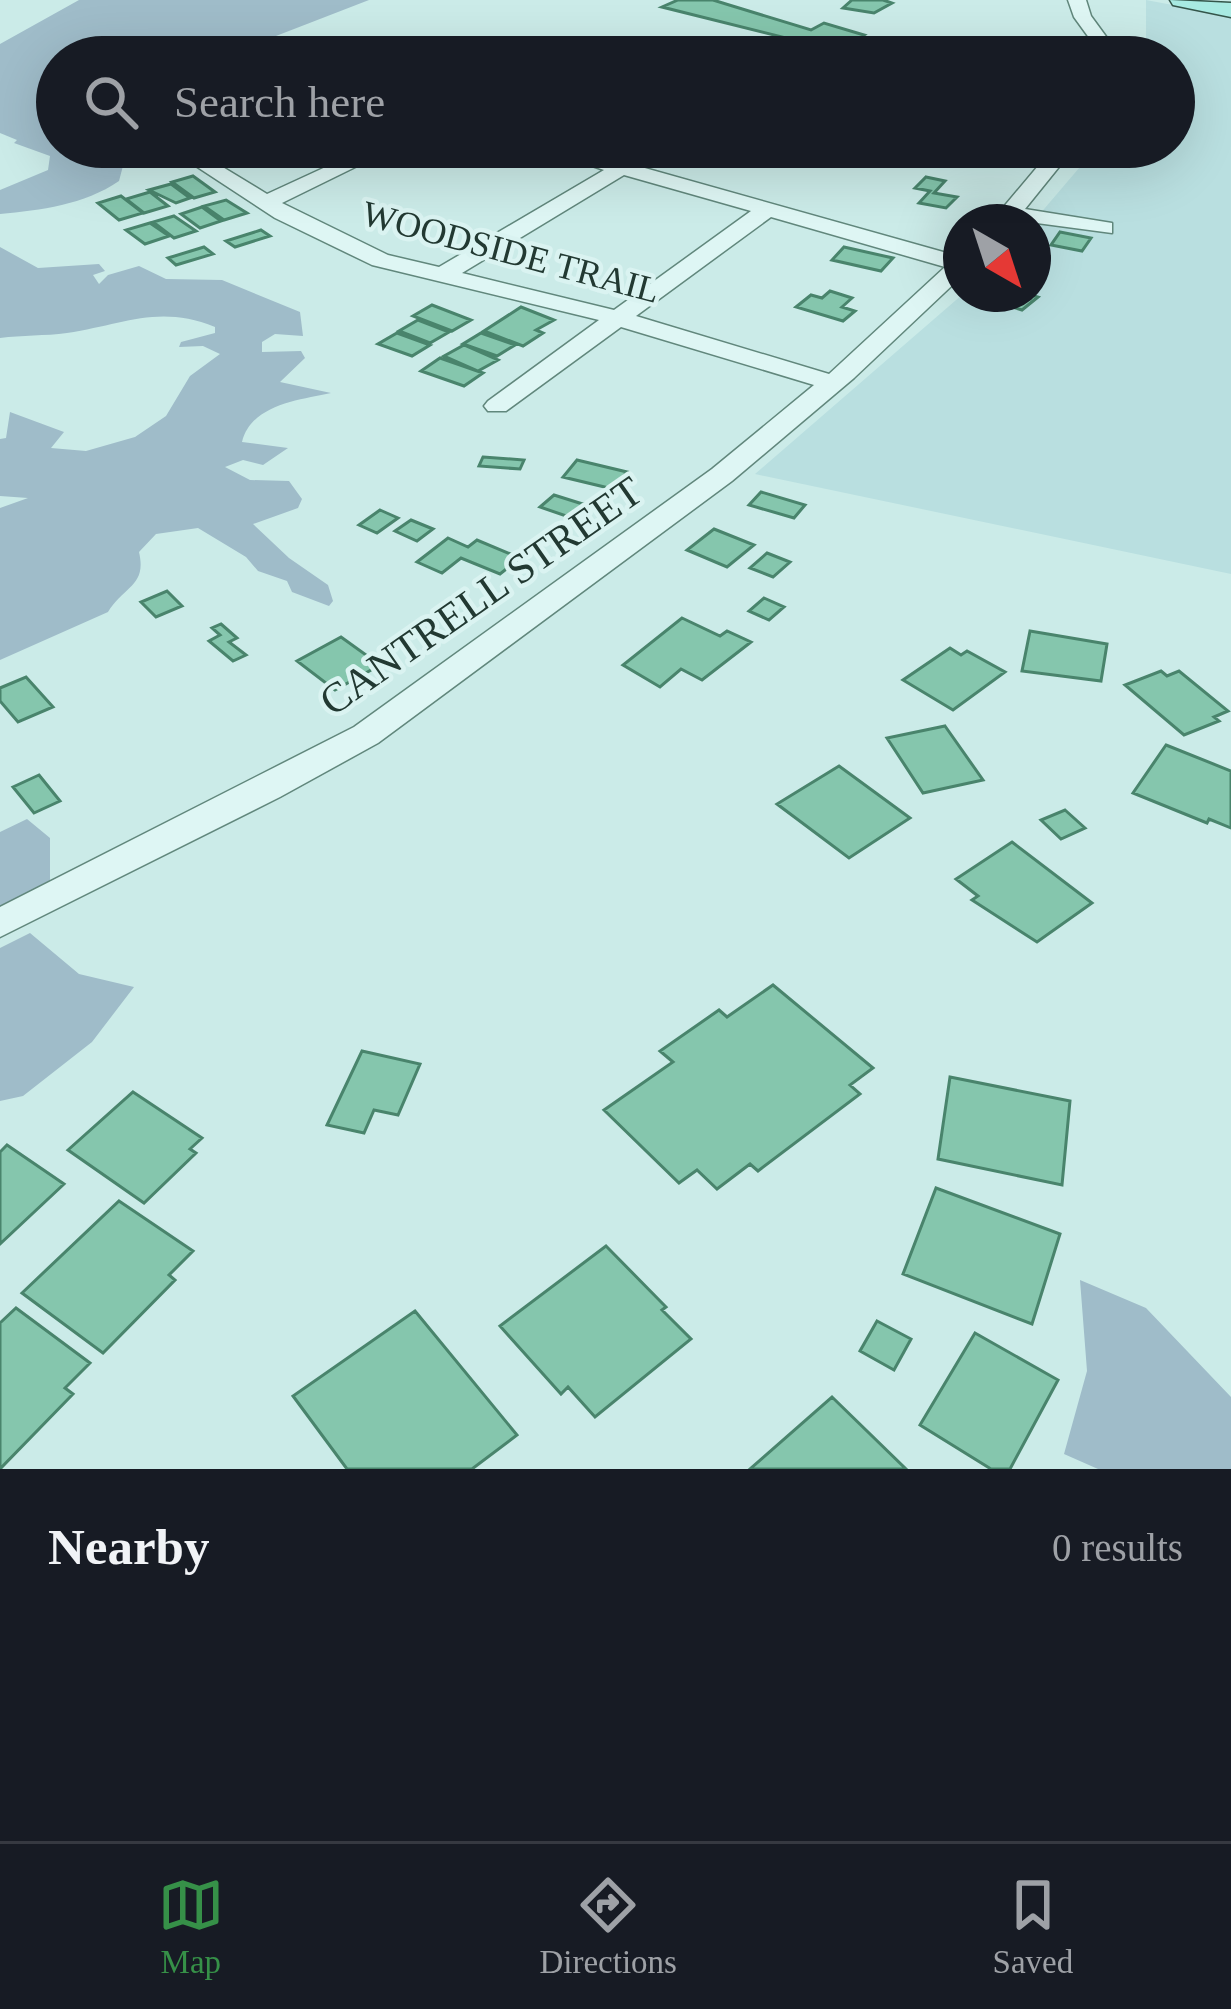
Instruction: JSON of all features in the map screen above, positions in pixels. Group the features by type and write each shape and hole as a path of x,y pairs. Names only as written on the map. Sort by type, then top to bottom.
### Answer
{"main road":[{"path":"1181,0 1231,10"}],"street":[{"path":"1077,0 1081,18 1099,36"},
{"name":"WOODSIDE TRAIL","path":"218,168 336,242 380,260 616,317 833,383"},
{"path":"267,202 341,168"},
{"path":"440,276 622,168 943,259"},
{"path":"1018,204 1048,168"},
{"path":"496,406 766,211"},
{"path":"1051,222 1104,228"},
{"name":"CANTRELL STREET","path":"0,922 366,735 722,475 833,383 943,281"}],"shaded area":[{"path":"79,0 369,0 276,36 36,36 36,151 0,133 0,44"},
{"path":"1146,0 1231,16 1231,574 755,474 943,311 1051,312 1048,204 1079,168 1195,168 1195,36 1146,36"},
{"path":"122,168 119,181 77,201 0,214 0,190 48,170"},
{"path":"0,247 38,268 99,264 105,271 93,275 99,284 108,275 139,266 166,279 222,280 300,312 303,336 275,334 262,342 262,352 301,351 305,358 280,382 331,393 265,412 242,442 288,448 263,465 243,460 225,467 250,480 289,481 302,499 298,508 253,524 289,558 328,585 333,601 329,606 292,592 287,581 258,571 246,557 198,528 156,534 139,552 137,579 108,612 0,660 0,508 28,498 0,496 0,439 6,438 10,412 64,432 51,448 86,451 135,437 166,416 190,376 220,354 203,346 179,347 181,342 215,333 215,327 176,317 0,338"},
{"path":"27,819 50,838 50,881 0,909 0,832"},
{"path":"30,933 79,974 134,987 92,1042 23,1096 0,1101 0,948"},
{"path":"1080,1280 1146,1308 1231,1397 1231,1469 1098,1469 1064,1454 1087,1371"}],"building":[{"path":"678,0 713,0 811,30 824,23 864,35 778,36 662,7"},
{"path":"852,0 892,3 874,13 843,8"},
{"path":"193,176 215,192 194,198 172,182"},
{"path":"926,177 945,181 934,193 957,197 943,207 919,203 930,191 915,188"},
{"path":"171,184 190,198 176,203 149,190"},
{"path":"150,192 168,206 144,213 126,199"},
{"path":"121,196 143,213 119,220 98,203"},
{"path":"226,200 247,213 224,220 204,206"},
{"path":"202,207 221,221 200,228 181,214"},
{"path":"174,216 196,231 174,238 153,222"},
{"path":"150,223 169,236 145,244 126,230"},
{"path":"261,230 270,236 235,247 226,241"},
{"path":"1060,232 1091,238 1082,251 1051,245"},
{"path":"204,247 213,254 176,265 168,258"},
{"path":"844,247 893,258 881,271 832,260"},
{"path":"830,291 852,298 842,307 855,311 843,321 796,307 811,295 822,298"},
{"path":"432,305 471,320 452,331 413,316"},
{"path":"521,307 554,320 536,330 543,333 523,346 484,331"},
{"path":"418,320 449,332 430,343 399,331"},
{"path":"397,333 430,345 412,356 378,344"},
{"path":"481,333 515,345 497,356 463,344"},
{"path":"464,345 498,360 478,371 444,356"},
{"path":"440,358 483,373 464,386 421,371"},
{"path":"483,457 524,460 520,469 479,466"},
{"path":"577,460 627,472 613,489 563,477"},
{"path":"761,492 805,505 794,518 749,505"},
{"path":"554,495 589,506 575,519 540,507"},
{"path":"380,510 398,518 377,533 359,525"},
{"path":"411,520 433,529 417,541 395,531"},
{"path":"714,529 754,545 727,567 687,550"},
{"path":"448,538 468,547 477,540 520,558 500,574 461,558 442,573 417,562"},
{"path":"767,553 790,562 773,577 750,568"},
{"path":"167,591 182,606 156,617 141,602"},
{"path":"764,598 784,607 769,620 749,611"},
{"path":"682,618 720,636 727,631 751,642 702,680 681,669 660,687 623,665"},
{"path":"221,624 237,638 229,642 246,655 233,661 209,641 220,635 212,628"},
{"path":"1030,631 1107,644 1101,681 1022,671"},
{"path":"341,637 380,665 335,690 297,661"},
{"path":"950,648 961,655 967,651 1005,672 953,710 903,680"},
{"path":"1161,671 1167,676 1179,671 1228,711 1214,717 1219,721 1184,735 1125,685"},
{"path":"26,677 53,707 18,722 0,701 0,688"},
{"path":"945,726 983,780 923,793 887,738"},
{"path":"1166,745 1231,771 1231,828 1133,793"},
{"path":"839,766 910,818 849,858 777,804"},
{"path":"39,775 60,801 34,813 13,787"},
{"path":"1065,810 1085,828 1061,839 1041,820"},
{"path":"1012,842 1092,903 1037,942 972,900 978,896 956,879"},
{"path":"773,985 873,1068 850,1085 860,1094 758,1171 750,1164 717,1189 697,1170 679,1183 604,1110 673,1062 660,1051 719,1010 727,1017"},
{"path":"362,1051 420,1064 398,1115 374,1110 364,1133 327,1125"},
{"path":"950,1077 1070,1101 1062,1185 938,1159"},
{"path":"133,1092 202,1138 190,1149 196,1153 144,1203 68,1150"},
{"path":"7,1145 64,1184 0,1244 0,1152"},
{"path":"936,1188 1060,1234 1032,1324 903,1274"},
{"path":"119,1201 193,1251 169,1275 175,1280 103,1353 22,1293"},
{"path":"606,1246 691,1339 595,1417 568,1387 561,1394 500,1326"},
{"path":"16,1308 90,1363 65,1388 73,1394 0,1469 0,1323"},
{"path":"415,1311 517,1435 472,1469 347,1469 293,1396"},
{"path":"877,1321 911,1339 894,1370 860,1351"},
{"path":"975,1333 1058,1380 1010,1469 991,1469 920,1425"},
{"path":"832,1397 906,1469 750,1469"}]}
